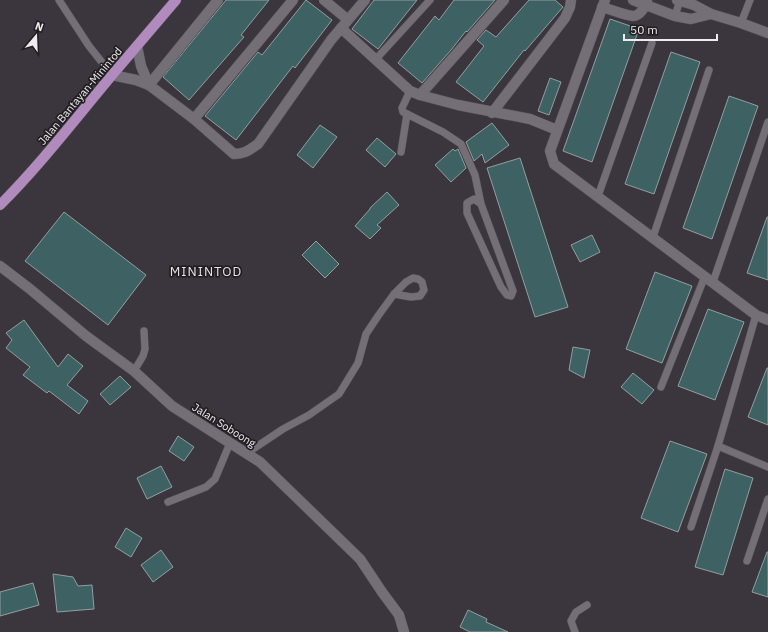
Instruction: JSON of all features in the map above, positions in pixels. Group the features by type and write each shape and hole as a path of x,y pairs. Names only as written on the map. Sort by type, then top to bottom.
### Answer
{"main road":[{"name":"Jalan Bantayan-Minintod","path":"0,205 59,140 176,0"}],"street":[{"path":"149,85 218,0"},
{"path":"194,120 292,0"},
{"path":"324,0 376,59 410,91 458,105 530,119 557,130"},
{"path":"112,75 136,80 149,85 234,154 241,154 247,152 258,144 331,40 365,0"},
{"path":"420,95 504,0"},
{"path":"492,112 565,18 570,7 571,0"},
{"path":"633,0 646,2 676,16 691,19 711,14"},
{"path":"679,0 694,5 711,14 768,33"},
{"path":"646,2 639,13 633,16 604,3 550,151 554,164 756,314 768,320"},
{"path":"137,46 141,66 149,85"},
{"name":"Jalan Soboong","path":"0,266 86,336 134,371 172,406 260,462 360,559 399,615 404,632"}],"lane":[{"path":"59,0 89,46 112,75"},
{"path":"376,59 430,0"},
{"path":"676,16 679,0"},
{"path":"741,23 750,0"},
{"path":"598,196 652,43"},
{"path":"653,237 709,70"},
{"path":"410,91 402,108 403,112 443,132 461,144 475,175 481,204 513,291 511,296 507,295 501,287 468,213 467,203 474,199 481,204"},
{"path":"400,152 407,114"},
{"path":"713,282 768,122"},
{"path":"661,387 705,276"},
{"path":"247,453 283,429 309,415 339,394 358,363 366,334 394,294"},
{"path":"690,527 718,446 756,314"},
{"path":"134,371 144,356 144,332"},
{"path":"168,502 206,487 215,479 230,443"},
{"path":"718,446 768,467"},
{"path":"747,561 768,499"},
{"path":"575,632 571,621 576,612 587,605"}],"building":[{"path":"226,0 269,0 241,35 244,37 189,100 163,77"},
{"path":"306,0 332,20 295,68 293,66 236,140 205,116 258,52 262,55"},
{"path":"374,0 417,0 378,49 352,29"},
{"path":"454,0 495,0 467,32 466,31 422,83 398,63 435,16 439,20"},
{"path":"529,0 555,0 563,7 525,51 524,50 483,102 456,82 484,46 477,40 486,30 496,37"},
{"path":"610,19 639,29 592,162 563,151"},
{"path":"671,52 700,62 654,194 625,184"},
{"path":"550,78 561,82 549,115 538,111"},
{"path":"729,96 758,106 712,239 683,228"},
{"path":"492,123 509,145 485,163 482,154 474,161 466,142"},
{"path":"320,125 337,137 313,168 297,155"},
{"path":"377,138 396,154 385,167 366,150"},
{"path":"453,149 455,151 458,149 466,168 451,182 435,165"},
{"path":"520,158 568,307 535,317 487,168"},
{"path":"387,192 399,205 377,225 381,228 370,239 355,226 370,208"},
{"path":"64,212 146,275 108,325 25,261"},
{"path":"768,217 768,280 747,273"},
{"path":"592,235 600,252 580,262 571,245"},
{"path":"316,241 339,264 325,278 302,255"},
{"path":"655,272 692,286 662,363 626,349"},
{"path":"708,309 744,322 715,400 678,386"},
{"path":"24,320 58,367 68,354 83,366 67,385 88,401 79,414 49,391 47,393 23,375 30,367 6,348 12,340 6,333"},
{"path":"573,347 590,350 584,378 569,370"},
{"path":"768,368 768,425 748,417"},
{"path":"633,373 654,390 642,404 621,387"},
{"path":"120,376 131,387 110,405 100,394"},
{"path":"178,436 194,447 184,461 169,451"},
{"path":"670,441 707,454 678,532 641,518"},
{"path":"161,466 172,487 147,499 137,478"},
{"path":"725,469 753,478 723,575 695,567"},
{"path":"126,528 142,538 131,557 115,547"},
{"path":"161,550 173,567 153,582 141,565"},
{"path":"768,552 768,597 752,592"},
{"path":"53,574 73,577 78,586 92,585 94,609 57,612"},
{"path":"33,583 39,605 0,616 0,592"},
{"path":"468,610 487,619 486,622 508,632 470,632 460,627"}],"district":[{"name":"MININTOD","path":"206,271"}]}
